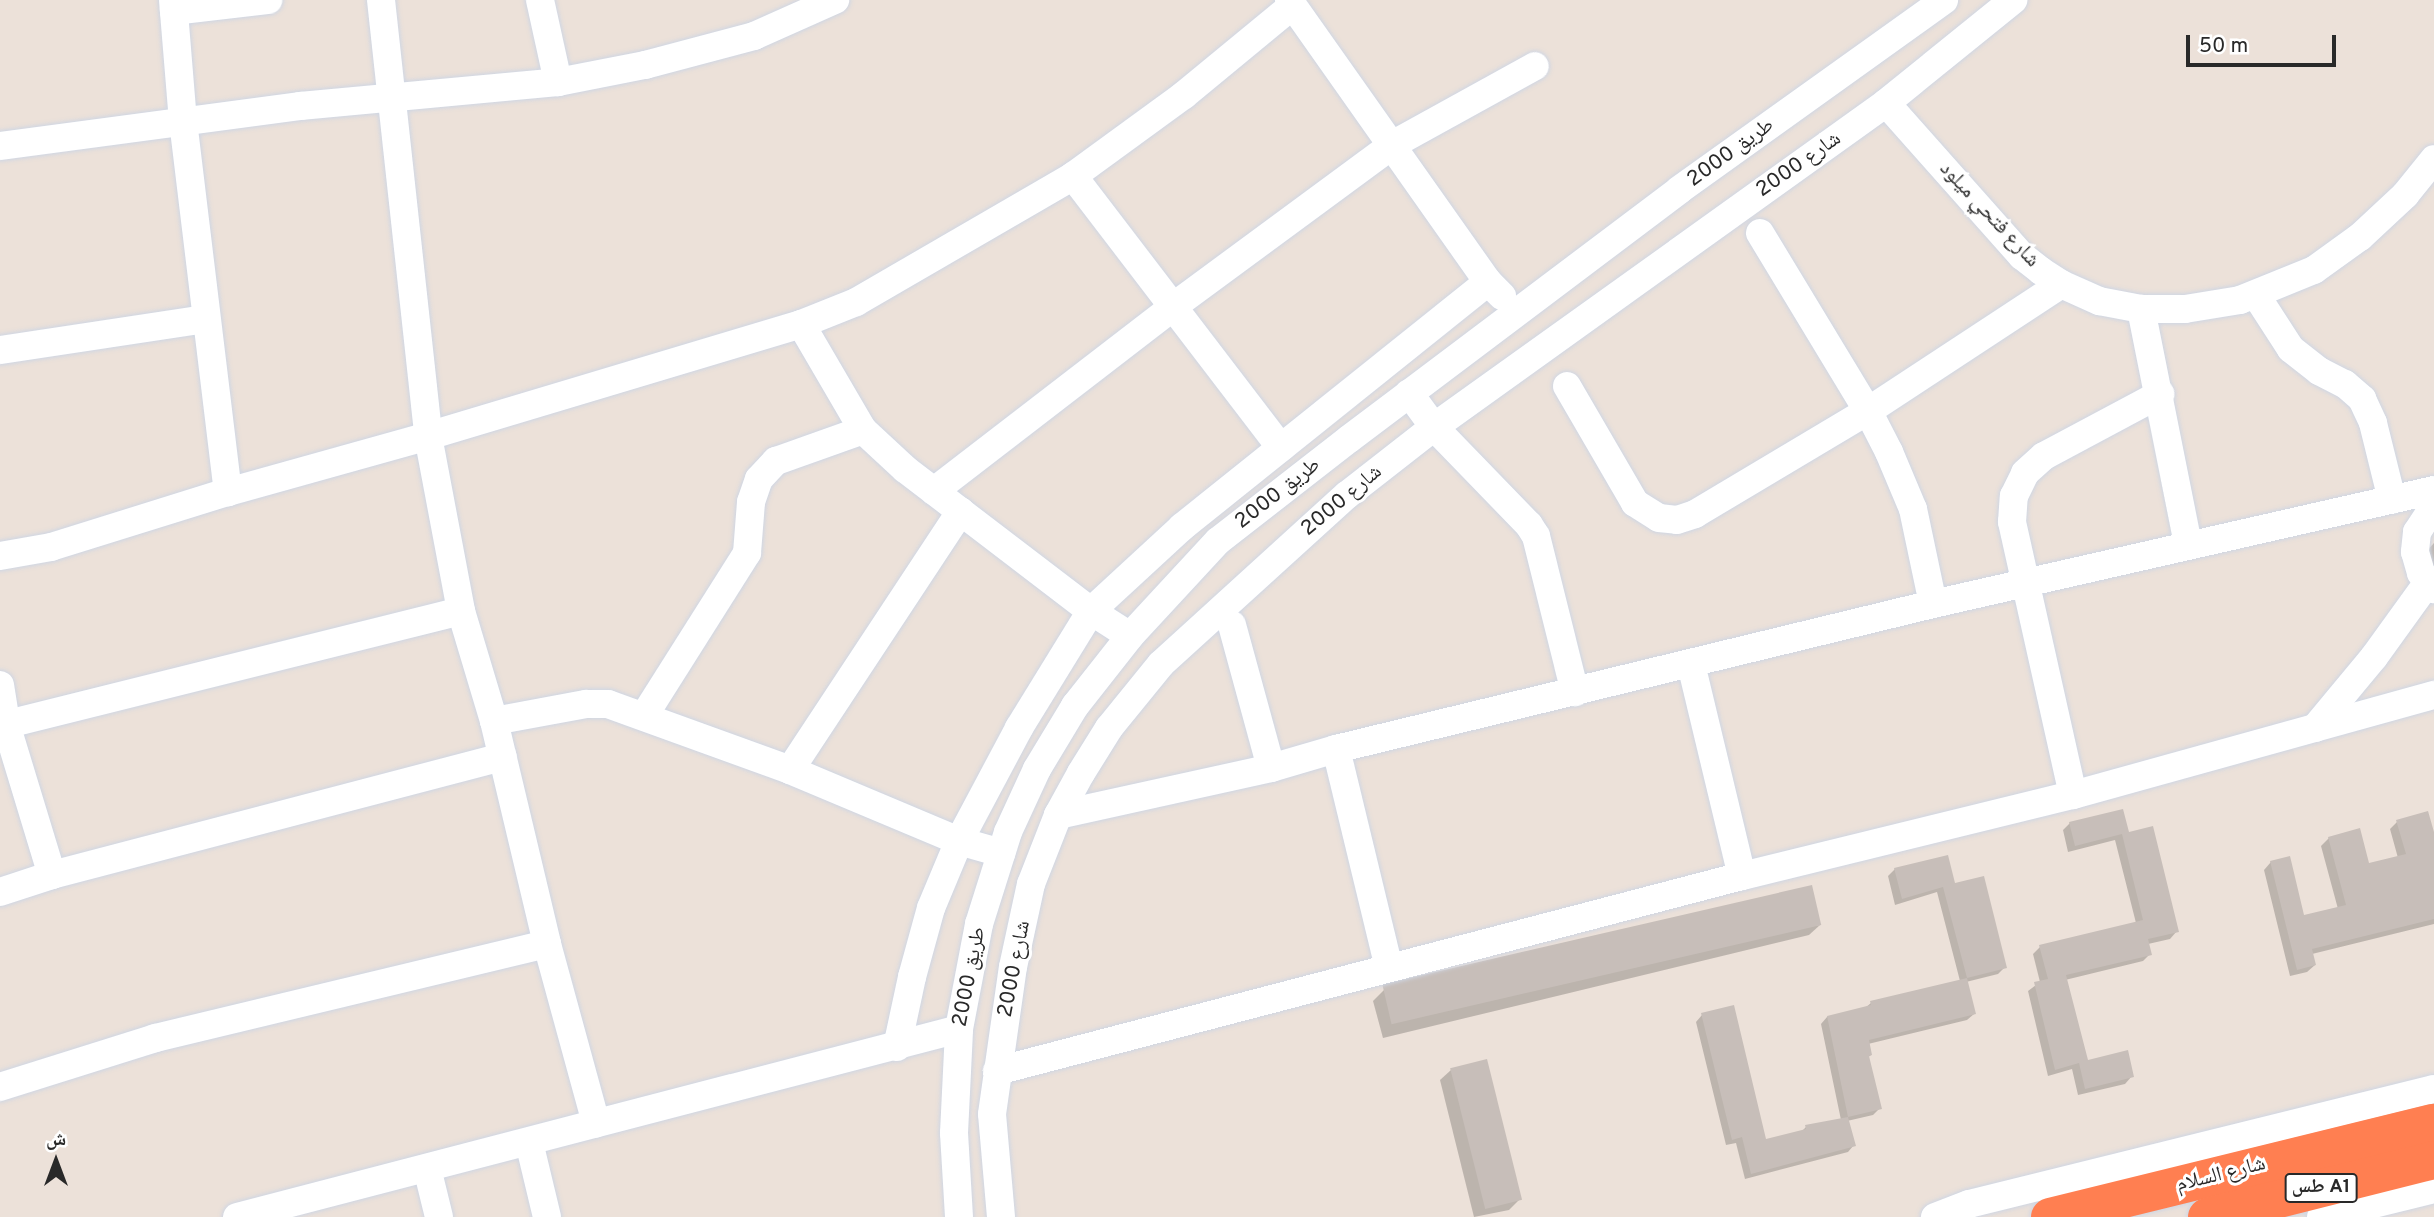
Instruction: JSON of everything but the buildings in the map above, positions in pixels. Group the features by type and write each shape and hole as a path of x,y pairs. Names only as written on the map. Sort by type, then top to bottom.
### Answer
{"highway":[{"name":"شارع السلام","path":"2050,1217 2434,1123"},
{"name":"شارع السلام","path":"2207,1217 2434,1160"}],"street":[{"path":"228,492 183,121 174,5 268,0"},
{"path":"381,0 428,436 460,611 494,721 548,944 596,1123"},
{"path":"540,0 558,82"},
{"path":"0,146 183,121 558,82 645,65 754,36 835,0"},
{"name":"طريق 2000","path":"955,1216 954,1133 959,1029 979,924 1001,853 1037,769 1075,706 1130,636 1219,541 1517,312 1944,0"},
{"name":"شارع 2000","path":"1001,1217 992,1114 1013,967 1031,884 1058,816 1109,728 1161,664 1347,495 1434,427 1886,103 2006,2"},
{"path":"0,556 51,547 228,492 428,436 801,324 856,302 1073,176 1184,95 1291,3 1488,282 1517,312"},
{"path":"934,491 1174,306 1392,145 1535,66"},
{"name":"شارع فتحي ميلود","path":"1886,103 2022,256 2061,284 2099,301 2141,309 2185,309 2256,295 2314,270 2338,255 2404,195 2434,159"},
{"path":"1073,176 1281,448"},
{"path":"1760,233 1868,411 1913,509 1933,604"},
{"path":"897,1047 912,976 932,908 959,841 1019,728 1091,611 1182,527 1488,282"},
{"path":"1567,386 1635,503 1650,514 1668,520 1695,514 1868,411 2061,284"},
{"path":"2256,295 2291,349 2319,371 2345,384 2362,399 2373,423 2392,500"},
{"path":"2141,309 2188,545"},
{"path":"0,350 206,318"},
{"path":"801,324 863,430 905,469 1091,611 1130,636"},
{"path":"1409,393 1434,427 1529,525 1536,536 1575,692"},
{"path":"2073,795 2025,583 2012,509 2014,496 2025,473 2045,456 2160,394"},
{"path":"644,716 747,553 751,502 760,479 776,461 863,430"},
{"path":"1058,816 1271,768 1336,749 1933,604 2434,490"},
{"path":"2315,728 2431,586 2417,562 2415,541 2421,523 2434,506"},
{"path":"790,770 961,511"},
{"path":"3,725 460,611"},
{"path":"1232,625 1271,768"},
{"path":"1691,664 1742,876"},
{"path":"0,685 3,725 52,875"},
{"path":"997,1071 1742,876 2073,795 2434,695"},
{"path":"494,721 586,704 608,704 790,770 959,841 1001,853"},
{"path":"1336,749 1389,968"},
{"path":"0,891 503,757"},
{"path":"0,1087 155,1038 548,944"},
{"path":"237,1217 274,1213 427,1168 959,1029"},
{"path":"1935,1217 1969,1204 2434,1089"},
{"path":"529,1142 547,1217"},
{"path":"427,1168 439,1217"},
{"path":"2327,1216 2434,1189"}]}
